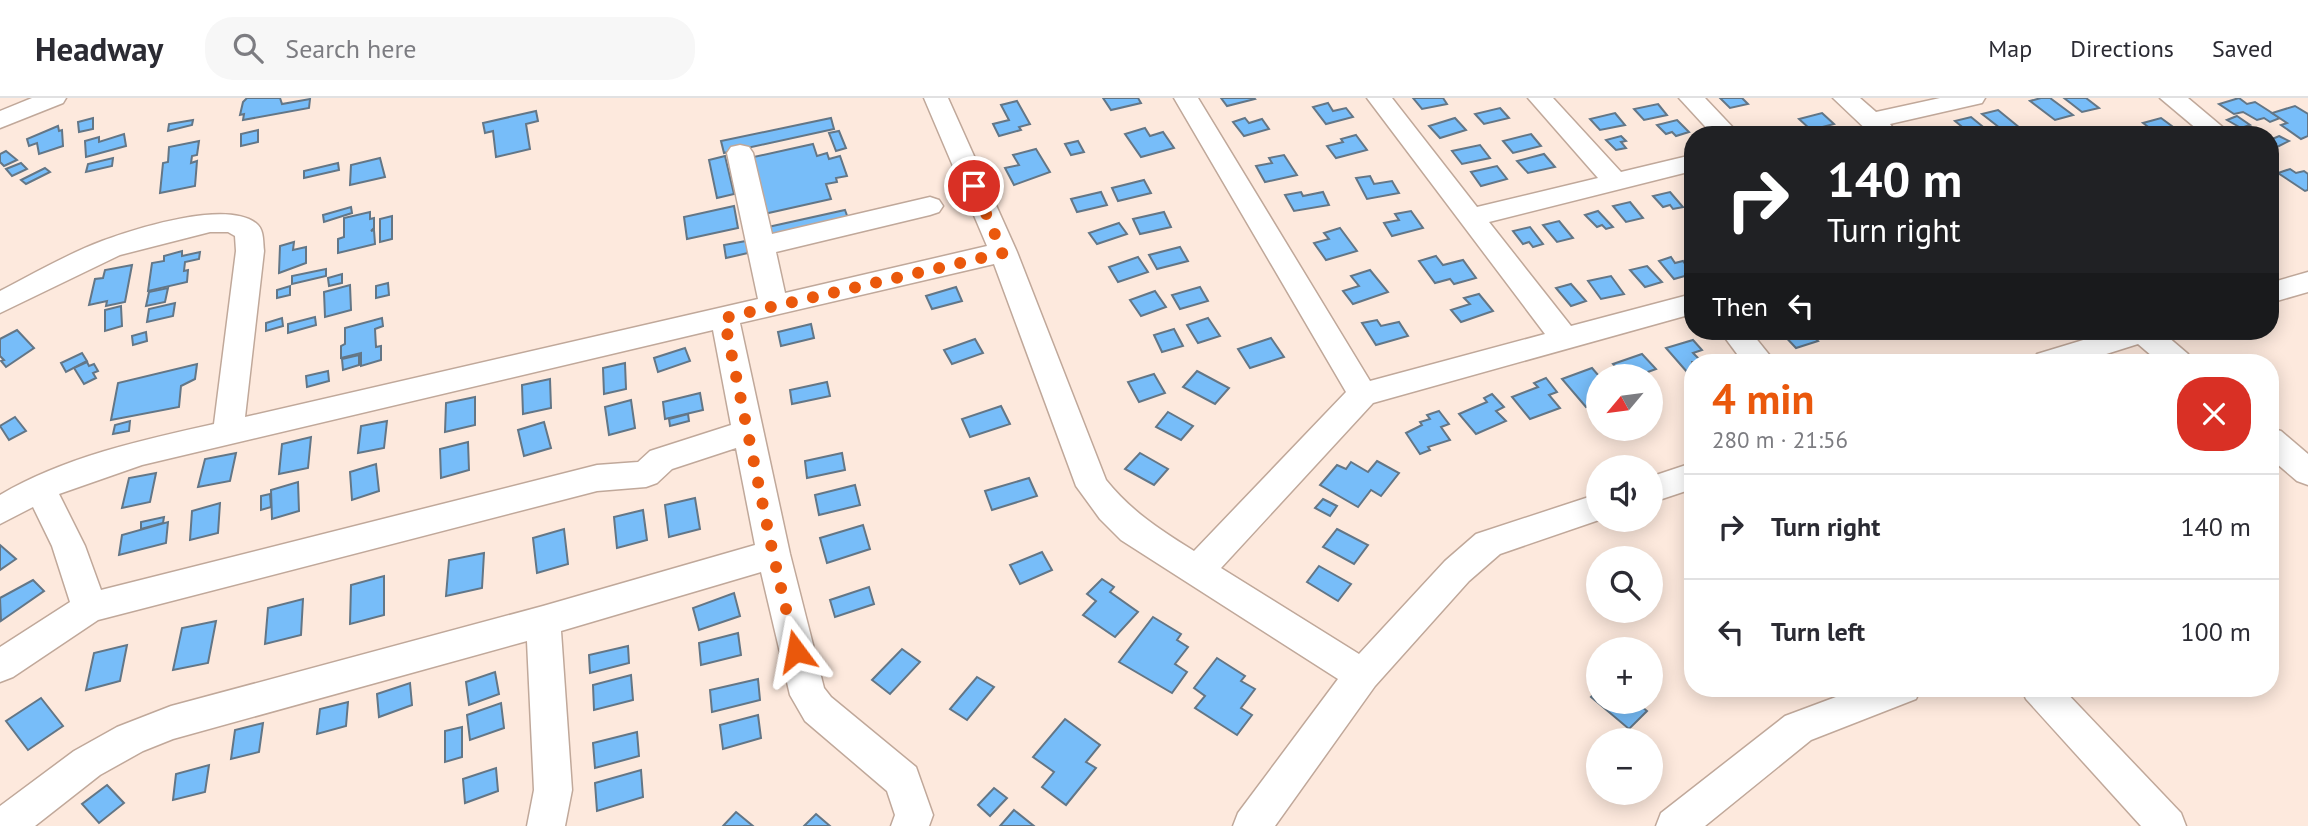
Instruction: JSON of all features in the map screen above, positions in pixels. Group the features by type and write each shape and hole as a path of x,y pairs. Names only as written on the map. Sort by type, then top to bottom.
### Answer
{"street":[{"path":"0,120 54,98"},
{"path":"936,98 1003,253 1092,486 1111,510 1133,530 1362,676"},
{"path":"1186,98 1363,394"},
{"path":"1379,98 1565,338"},
{"path":"1540,98 1616,182"},
{"path":"1691,98 1719,126"},
{"path":"1845,98 1877,126"},
{"path":"1885,126 1973,98"},
{"path":"2172,98 2208,126"},
{"path":"740,153 774,305"},
{"path":"1471,217 1684,165"},
{"path":"760,246 930,206"},
{"path":"0,303 110,248 141,238 210,223 232,223 248,231 250,251 228,433"},
{"path":"0,511 38,488 141,453 1003,253"},
{"path":"2279,290 2308,282"},
{"path":"1198,570 1363,394 1684,306"},
{"path":"724,318 773,554 808,695 818,709 903,780 914,815 910,826"},
{"path":"1742,340 1753,354"},
{"path":"2072,354 2117,340"},
{"path":"2155,340 2169,354"},
{"path":"0,666 89,608 597,478 646,474 662,460 748,432"},
{"path":"2279,448 2308,472"},
{"path":"1663,486 1684,479"},
{"path":"38,488 48,502 78,565 89,608"},
{"path":"1252,826 1362,676 1457,571 1488,544 1586,511"},
{"path":"4,826 87,763 130,739 171,723 543,621 773,554"},
{"path":"543,621 553,790 546,826"},
{"path":"1675,826 1798,728 1879,697"},
{"path":"2047,697 2167,826"}],"building":[{"path":"247,98 280,98 282,104 310,99 309,108 243,120 244,114 240,115 243,102"},
{"path":"1103,98 1138,98 1141,103 1111,110"},
{"path":"1221,98 1254,98 1255,99 1227,106"},
{"path":"1413,98 1443,98 1447,104 1422,109"},
{"path":"1720,98 1742,98 1748,104 1730,108"},
{"path":"2050,98 2073,115 2055,120 2030,101"},
{"path":"2064,98 2086,98 2099,108 2082,112"},
{"path":"2239,98 2247,104 2255,102 2280,118 2270,122 2264,118 2257,120 2243,112 2234,114 2219,104"},
{"path":"1017,101 1030,124 1019,127 1021,130 999,136 993,124 1009,120 1001,105"},
{"path":"1328,103 1333,111 1346,108 1353,117 1326,124 1313,107"},
{"path":"1658,104 1667,115 1644,120 1634,109"},
{"path":"2295,106 2308,114 2308,136 2301,139 2281,125 2287,123 2272,113"},
{"path":"1500,108 1509,118 1484,124 1475,114"},
{"path":"1998,110 2018,126 1997,126 1982,114"},
{"path":"536,111 538,121 526,124 530,149 496,157 493,131 485,133 483,123"},
{"path":"1615,113 1625,125 1600,130 1590,119"},
{"path":"1822,113 1834,124 1807,126 1799,119"},
{"path":"2237,116 2250,125 2238,126 2227,120"},
{"path":"1971,117 1982,126 1961,126 1955,121"},
{"path":"93,118 93,129 79,132 78,122"},
{"path":"831,118 834,129 724,153 721,141"},
{"path":"1245,118 1249,123 1262,119 1269,129 1244,136 1233,122"},
{"path":"1455,118 1466,130 1440,138 1429,126"},
{"path":"2161,118 2172,126 2147,126 2143,123"},
{"path":"193,120 192,125 168,131 169,124"},
{"path":"1677,120 1684,127 1684,134 1676,136 1672,132 1666,134 1657,125"},
{"path":"58,126 59,131 62,130 63,146 39,154 37,143 29,146 27,139"},
{"path":"1145,128 1150,136 1163,132 1174,148 1141,157 1125,134"},
{"path":"258,130 258,142 241,146 241,134"},
{"path":"839,131 846,148 836,151 829,133"},
{"path":"124,134 126,146 86,157 85,141 99,137 99,142"},
{"path":"1531,134 1541,146 1513,153 1503,141"},
{"path":"1356,135 1367,150 1336,158 1327,146 1343,142 1341,139"},
{"path":"1621,136 1626,141 1621,142 1626,148 1616,150 1606,140"},
{"path":"2279,136 2289,141 2279,146"},
{"path":"199,141 197,155 192,156 191,163 197,161 195,186 160,193 163,163 168,162 169,147"},
{"path":"1078,141 1084,152 1071,155 1065,144"},
{"path":"813,144 817,156 827,153 829,159 840,156 847,176 826,184 831,199 764,214 749,158"},
{"path":"1480,145 1490,158 1462,164 1452,151"},
{"path":"1036,149 1050,172 1014,185 1005,168 1019,165 1013,155"},
{"path":"6,151 17,160 4,166 0,162 0,154"},
{"path":"1544,154 1555,167 1528,173 1517,161"},
{"path":"1284,155 1297,175 1265,182 1256,166 1272,163 1269,158"},
{"path":"725,156 734,194 717,198 709,160"},
{"path":"113,158 112,166 86,172 88,164"},
{"path":"380,158 385,177 350,185 351,165"},
{"path":"21,163 27,169 12,176 6,169"},
{"path":"338,163 339,170 304,178 304,171"},
{"path":"1497,166 1507,179 1481,186 1471,172"},
{"path":"45,168 50,172 26,184 21,180"},
{"path":"2290,169 2296,173 2304,171 2308,174 2308,190 2305,191 2279,173"},
{"path":"1370,176 1374,184 1392,181 1399,193 1367,199 1356,178"},
{"path":"1144,180 1151,193 1118,201 1112,188"},
{"path":"1101,192 1107,205 1077,212 1071,199"},
{"path":"1301,192 1303,196 1323,192 1329,205 1294,211 1285,195"},
{"path":"1670,192 1683,207 1663,207 1653,196"},
{"path":"1630,202 1643,218 1626,222 1613,206"},
{"path":"734,206 738,228 687,239 684,217"},
{"path":"351,207 352,213 324,222 323,215"},
{"path":"845,210 849,221 772,239 768,227"},
{"path":"1411,211 1423,228 1392,236 1384,223 1399,220 1395,214"},
{"path":"1598,211 1613,227 1597,227 1585,215"},
{"path":"370,212 370,219 374,218 374,228 371,231 374,230 375,244 338,253 338,239 344,237 344,218"},
{"path":"1164,212 1171,227 1140,234 1133,219"},
{"path":"392,216 392,239 380,242 380,219"},
{"path":"1559,221 1573,238 1557,242 1543,225"},
{"path":"1119,223 1127,234 1097,244 1089,233"},
{"path":"1530,227 1543,244 1533,247 1529,242 1523,244 1513,231"},
{"path":"1340,228 1357,251 1326,260 1314,243 1329,239 1324,233"},
{"path":"746,241 748,253 726,258 724,245"},
{"path":"294,242 293,250 306,247 306,263 279,273 280,246"},
{"path":"1180,247 1188,261 1157,269 1149,255"},
{"path":"182,251 182,256 200,252 199,259 185,262 184,271 188,270 187,282 148,291 152,263 164,261 164,256"},
{"path":"1436,256 1443,265 1463,260 1476,278 1454,284 1450,279 1435,283 1419,261"},
{"path":"1138,257 1148,272 1118,282 1109,267"},
{"path":"1671,257 1675,263 1683,261 1684,276 1674,279 1659,261"},
{"path":"132,265 125,302 106,306 107,301 89,305 95,279 103,278 105,270"},
{"path":"1647,266 1662,282 1645,287 1630,270"},
{"path":"326,269 326,276 292,284 292,276"},
{"path":"1370,270 1388,292 1353,304 1343,291 1359,286 1351,276"},
{"path":"342,274 342,283 329,286 328,278"},
{"path":"1611,276 1624,294 1601,299 1588,281"},
{"path":"388,283 389,295 376,298 376,286"},
{"path":"1571,284 1586,301 1571,306 1556,288"},
{"path":"350,285 351,310 325,317 324,292"},
{"path":"290,286 290,295 277,298 277,290"},
{"path":"956,287 962,301 932,309 926,296"},
{"path":"1200,287 1208,301 1180,309 1172,295"},
{"path":"168,288 165,302 146,306 149,292"},
{"path":"1155,291 1166,307 1141,316 1130,300"},
{"path":"1479,294 1493,311 1461,322 1451,310 1470,304 1464,298"},
{"path":"175,303 173,316 147,322 149,309"},
{"path":"121,306 122,326 105,331 105,310"},
{"path":"315,317 316,325 288,333 288,324"},
{"path":"282,318 283,326 266,331 266,323"},
{"path":"382,318 383,326 375,329 376,347 381,346 381,360 361,366 361,353 341,358 341,346 345,344 345,328"},
{"path":"1208,318 1220,336 1198,343 1187,325"},
{"path":"1377,320 1381,326 1399,322 1408,336 1376,345 1362,323"},
{"path":"811,324 814,338 781,346 778,332"},
{"path":"1174,329 1183,346 1162,352 1154,335"},
{"path":"17,330 34,348 6,367 1,361 4,360 0,356 0,339"},
{"path":"146,332 147,341 133,345 132,336"},
{"path":"1271,338 1284,357 1250,368 1238,349"},
{"path":"975,339 983,353 952,364 944,350"},
{"path":"1693,340 1702,350 1694,354 1684,354 1684,369 1666,348"},
{"path":"1788,340 1818,341 1796,348"},
{"path":"685,348 690,361 658,372 654,358"},
{"path":"82,353 87,361 66,372 61,363"},
{"path":"1642,354 1651,364 1613,364"},
{"path":"359,355 359,365 343,370 342,359"},
{"path":"87,362 89,366 94,364 98,371 93,373 96,378 84,384 74,368"},
{"path":"625,363 626,389 604,394 603,368"},
{"path":"197,364 195,379 181,386 179,407 111,420 118,383"},
{"path":"1586,370 1586,407 1562,379"},
{"path":"328,371 329,381 307,387 306,376"},
{"path":"1197,371 1229,388 1215,404 1183,387"},
{"path":"1154,374 1165,393 1139,402 1128,382"},
{"path":"1546,378 1557,392 1549,395 1560,408 1530,419 1512,397 1538,387 1534,383"},
{"path":"550,379 551,408 523,414 522,385"},
{"path":"827,382 830,396 792,404 790,390"},
{"path":"700,393 703,410 665,419 663,402"},
{"path":"1492,394 1504,407 1496,411 1506,421 1476,434 1459,414 1487,402 1484,398"},
{"path":"475,397 475,425 445,432 446,403"},
{"path":"631,400 635,428 609,435 605,407"},
{"path":"1001,406 1010,424 970,437 962,419"},
{"path":"1439,411 1449,424 1441,427 1450,440 1428,447 1430,450 1420,454 1406,433 1422,425 1420,422 1430,419 1427,415"},
{"path":"1168,412 1193,426 1181,440 1156,427"},
{"path":"688,414 689,421 670,426 669,419"},
{"path":"15,417 26,431 9,440 0,426"},
{"path":"130,421 129,431 113,434 115,425"},
{"path":"387,421 384,448 358,453 361,426"},
{"path":"544,422 551,448 524,456 518,430"},
{"path":"311,437 308,468 279,474 282,444"},
{"path":"468,442 469,470 441,478 440,449"},
{"path":"236,453 230,481 198,487 205,459"},
{"path":"842,453 845,470 807,478 805,461"},
{"path":"1140,453 1168,469 1154,485 1125,469"},
{"path":"1377,461 1399,473 1381,496 1371,490 1358,507 1320,485 1337,465 1346,469 1351,462 1368,472"},
{"path":"376,464 379,491 352,500 350,472"},
{"path":"156,473 150,502 122,508 129,478"},
{"path":"1029,478 1037,496 992,510 985,491"},
{"path":"298,482 299,511 272,519 271,490"},
{"path":"855,485 860,505 819,515 815,495"},
{"path":"270,494 271,507 261,510 261,496"},
{"path":"695,498 700,529 669,537 665,505"},
{"path":"1323,499 1337,506 1330,516 1315,508"},
{"path":"220,503 218,533 190,540 192,511"},
{"path":"643,510 647,540 617,548 614,517"},
{"path":"164,517 163,523 141,529 141,522"},
{"path":"168,522 166,543 119,555 122,535"},
{"path":"863,525 870,549 827,563 820,538"},
{"path":"564,529 568,564 537,573 533,538"},
{"path":"1337,529 1368,545 1354,564 1323,547"},
{"path":"0,545 16,559 0,570"},
{"path":"1042,552 1052,570 1020,584 1010,565"},
{"path":"484,553 482,588 446,596 449,560"},
{"path":"1319,566 1351,584 1338,601 1307,582"},
{"path":"384,576 384,615 350,624 351,585"},
{"path":"1102,579 1114,587 1110,592 1138,612 1115,637 1083,615 1096,601 1087,594"},
{"path":"33,580 44,591 1,621 0,598"},
{"path":"869,587 874,604 835,617 830,600"},
{"path":"734,593 740,616 699,630 693,608"},
{"path":"303,599 301,635 265,644 268,608"},
{"path":"1153,617 1181,634 1177,640 1188,647 1175,664 1187,672 1172,693 1119,662"},
{"path":"216,621 208,663 173,670 182,628"},
{"path":"738,633 741,655 701,665 699,643"},
{"path":"127,645 120,681 86,690 94,653"},
{"path":"628,646 629,663 590,673 589,655"},
{"path":"902,649 920,662 890,694 872,680"},
{"path":"1217,658 1245,676 1241,681 1255,689 1241,708 1252,715 1237,735 1195,708 1205,696 1194,688"},
{"path":"495,672 499,694 469,705 466,682"},
{"path":"631,675 633,700 594,710 593,685"},
{"path":"977,677 994,687 967,720 950,709"},
{"path":"758,679 760,700 712,712 710,690"},
{"path":"410,683 412,705 379,717 377,694"},
{"path":"41,698 63,726 28,750 6,721"},
{"path":"348,702 346,726 317,734 320,709"},
{"path":"501,703 504,728 470,740 467,715"},
{"path":"1611,714 1644,714 1628,728"},
{"path":"758,715 761,738 723,749 720,725"},
{"path":"1065,719 1100,745 1086,762 1096,768 1066,805 1042,787 1054,772 1033,757"},
{"path":"263,723 259,752 231,759 235,730"},
{"path":"462,727 462,757 445,762 445,731"},
{"path":"637,732 639,756 595,768 593,743"},
{"path":"209,765 205,792 173,800 176,774"},
{"path":"496,768 498,791 465,803 463,779"},
{"path":"641,770 643,797 597,811 595,783"},
{"path":"107,785 124,803 99,823 82,804"},
{"path":"994,788 1007,798 990,816 978,805"},
{"path":"1014,810 1034,826 1000,826"},
{"path":"736,812 753,826 723,826"},
{"path":"816,814 830,826 804,826"}],"route":[{"path":"796,651 724,318 1003,253 974,186"}]}
